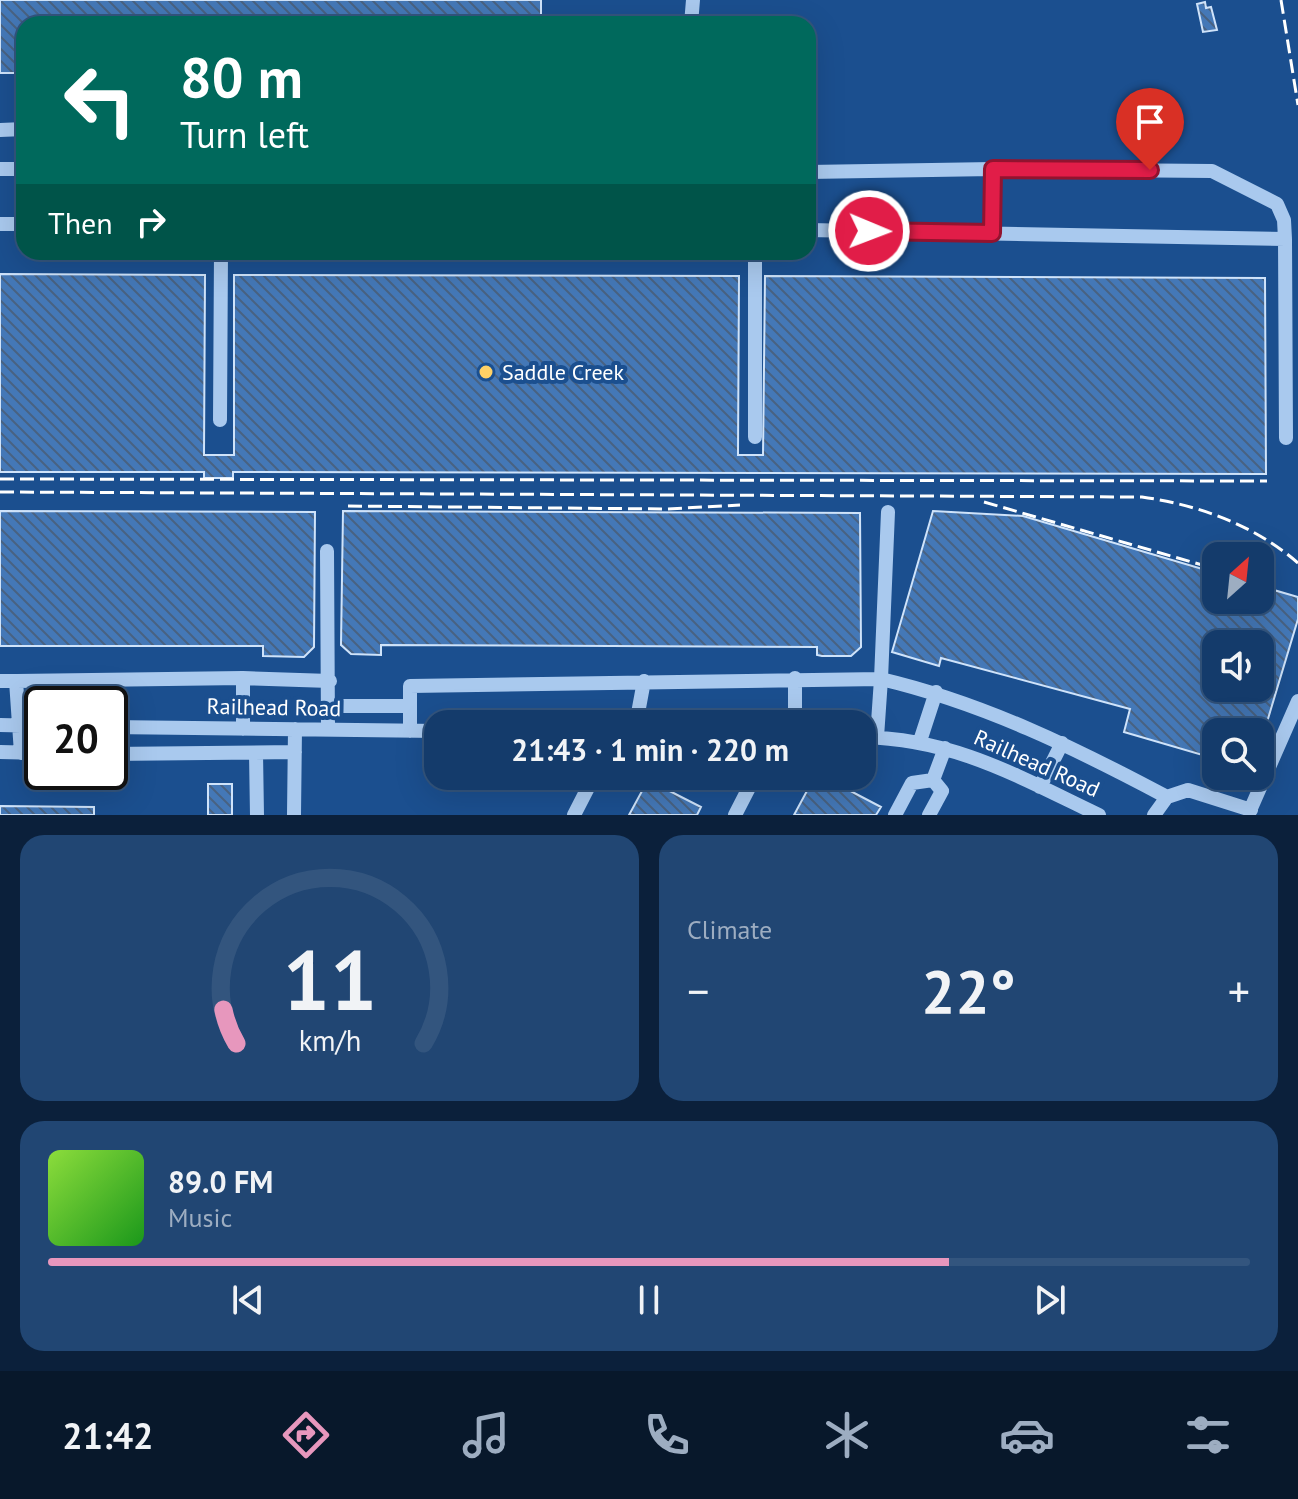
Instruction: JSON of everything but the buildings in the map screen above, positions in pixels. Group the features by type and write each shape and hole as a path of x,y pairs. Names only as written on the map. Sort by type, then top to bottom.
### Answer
{"street":[{"path":"992,233 993,169"},
{"path":"816,172 993,169 1212,171 1277,204 1284,220 1285,239 1286,438"},
{"path":"816,230 1285,239"},
{"path":"220,420 221,260"},
{"path":"755,260 755,437"},
{"path":"875,710 881,679 888,512"},
{"path":"327,551 328,729"},
{"path":"0,681 243,678 330,681"},
{"path":"243,678 243,729"},
{"path":"795,678 795,710"},
{"path":"410,731 410,686 881,679 936,692 1062,743 1167,797"},
{"path":"0,752 21,753 16,681"},
{"path":"639,710 644,681"},
{"path":"920,741 936,692"},
{"path":"1154,815 1167,797 1188,790 1249,812 1298,701"},
{"path":"329,706 410,706"},
{"path":"0,725 21,726"},
{"name":"Railhead Road","path":"128,727 424,731"},
{"path":"198,728 200,755"},
{"path":"294,815 295,729"},
{"name":"Railhead Road","path":"876,737 920,741 973,755 1040,787 1077,810 1099,815"},
{"path":"1040,787 1062,743"},
{"path":"933,780 945,748"},
{"path":"128,754 295,752"},
{"path":"256,753 257,815"},
{"path":"895,815 912,783 933,780"},
{"path":"929,815 942,791 933,780"},
{"path":"574,815 587,790"},
{"path":"735,815 748,790"}],"railway":[{"path":"1281,0 1298,105"},
{"path":"0,479 1267,481"},
{"path":"0,492 1142,497 1184,505 1225,519 1263,538 1298,563"},
{"path":"984,502 1202,565"},
{"path":"348,506 667,509 740,505"}],"place":[{"name":"Saddle Creek","path":"486,372"}],"route":[{"path":"869,231 992,233 993,169 1150,170"}]}
